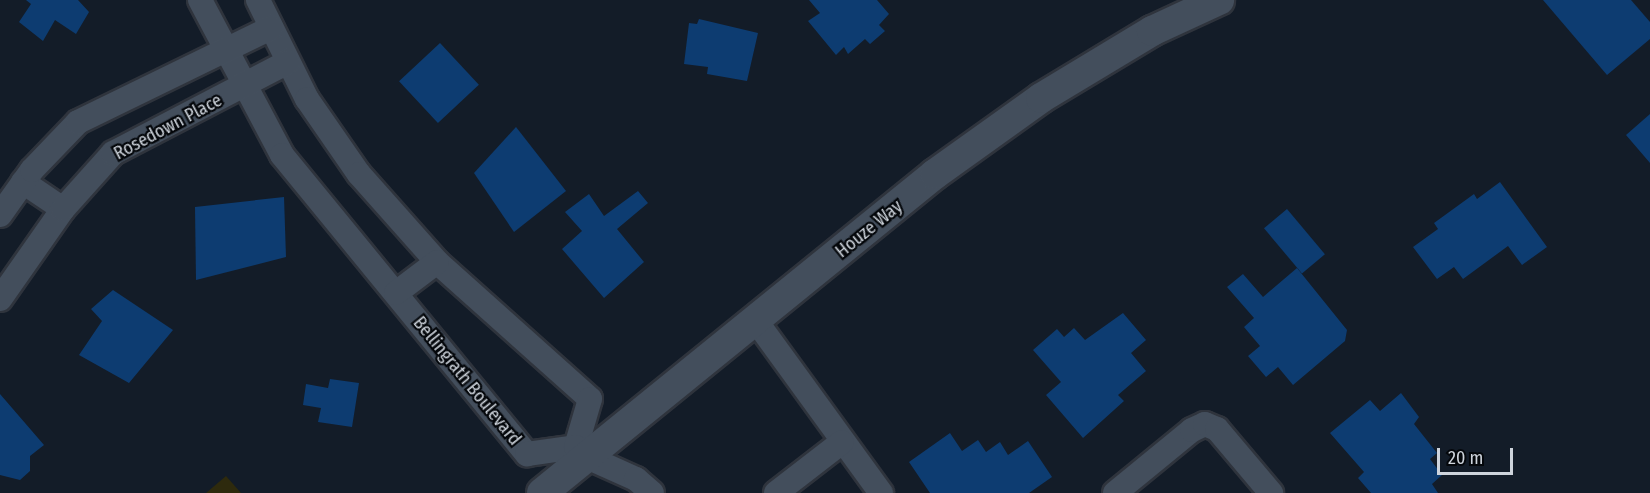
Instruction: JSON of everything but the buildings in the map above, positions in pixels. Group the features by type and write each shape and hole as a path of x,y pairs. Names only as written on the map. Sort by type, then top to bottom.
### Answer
{"street":[{"name":"Bellingrath Boulevard","path":"200,0 244,88 282,155 527,454 581,452"},
{"path":"258,0 307,99 359,174 437,262 590,399 581,452 636,478 652,493"},
{"name":"Houze Way","path":"542,493 581,452 756,321 935,174 1041,98 1152,32 1219,0"},
{"path":"0,215 23,182 78,122 271,28"},
{"name":"Rosedown Place","path":"0,299 63,209 113,153 244,88 288,62"},
{"path":"23,182 63,209"},
{"path":"396,294 437,262"},
{"path":"756,321 881,493"},
{"path":"1115,493 1192,430 1205,424 1217,429 1271,493"},
{"path":"776,493 842,442"}],"shaded area":[{"path":"226,476 241,493 206,493"}]}
